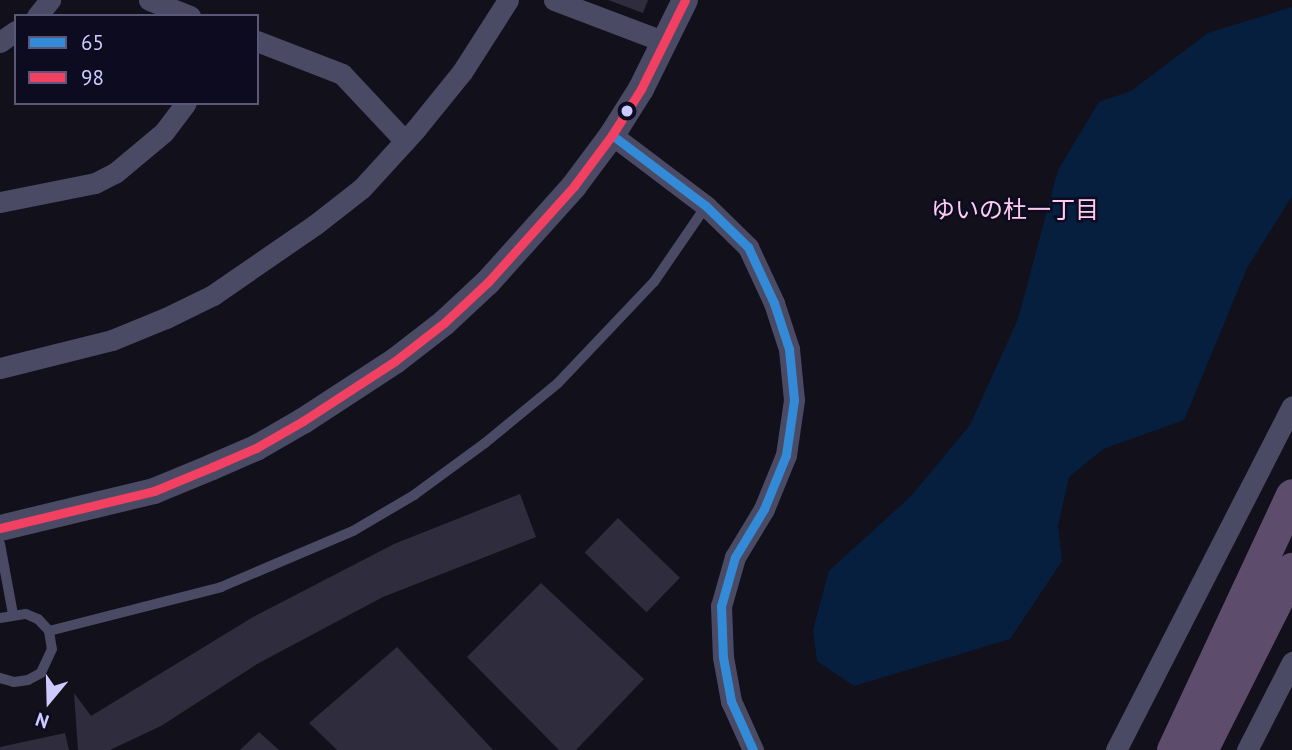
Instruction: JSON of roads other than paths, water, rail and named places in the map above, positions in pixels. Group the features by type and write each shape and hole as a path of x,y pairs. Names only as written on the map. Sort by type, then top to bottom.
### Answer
{"highway":[{"path":"1173,750 1292,495"},
{"path":"1201,750 1291,571"}],"street":[{"path":"39,14 50,0"},
{"path":"149,0 185,14"},
{"path":"0,368 113,340 213,295 353,195 405,141 462,72 508,0"},
{"path":"554,0 665,42"},
{"path":"0,528 154,491 256,448 349,393 443,323 488,282 574,186 612,135 665,42 685,0"},
{"path":"259,42 342,74 405,141"},
{"path":"0,202 95,183 115,173 142,153 184,105"},
{"path":"612,135 706,206 748,247 774,303 789,349 794,400 786,455 764,509 735,557 721,607 723,657 731,701 753,750"},
{"path":"1116,750 1292,406"},
{"path":"1247,750 1292,662"}],"lane":[{"path":"49,631 221,587 353,531 414,495 485,443 558,383 654,282 706,206"},
{"path":"0,544 13,614"},
{"path":"0,618 13,614 38,619 49,631 52,649 41,673 28,680 13,682 0,678"}],"water":[{"path":"1292,7 1292,196 1247,268 1184,420 1103,449 1069,477 1058,526 1062,561 1010,639 854,686 817,661 813,630 829,571 911,496 970,425 1018,319 1058,170 1099,102 1131,91 1208,33"}],"district":[{"name":"ゆいの杜一丁目","path":"1015,210"}]}
